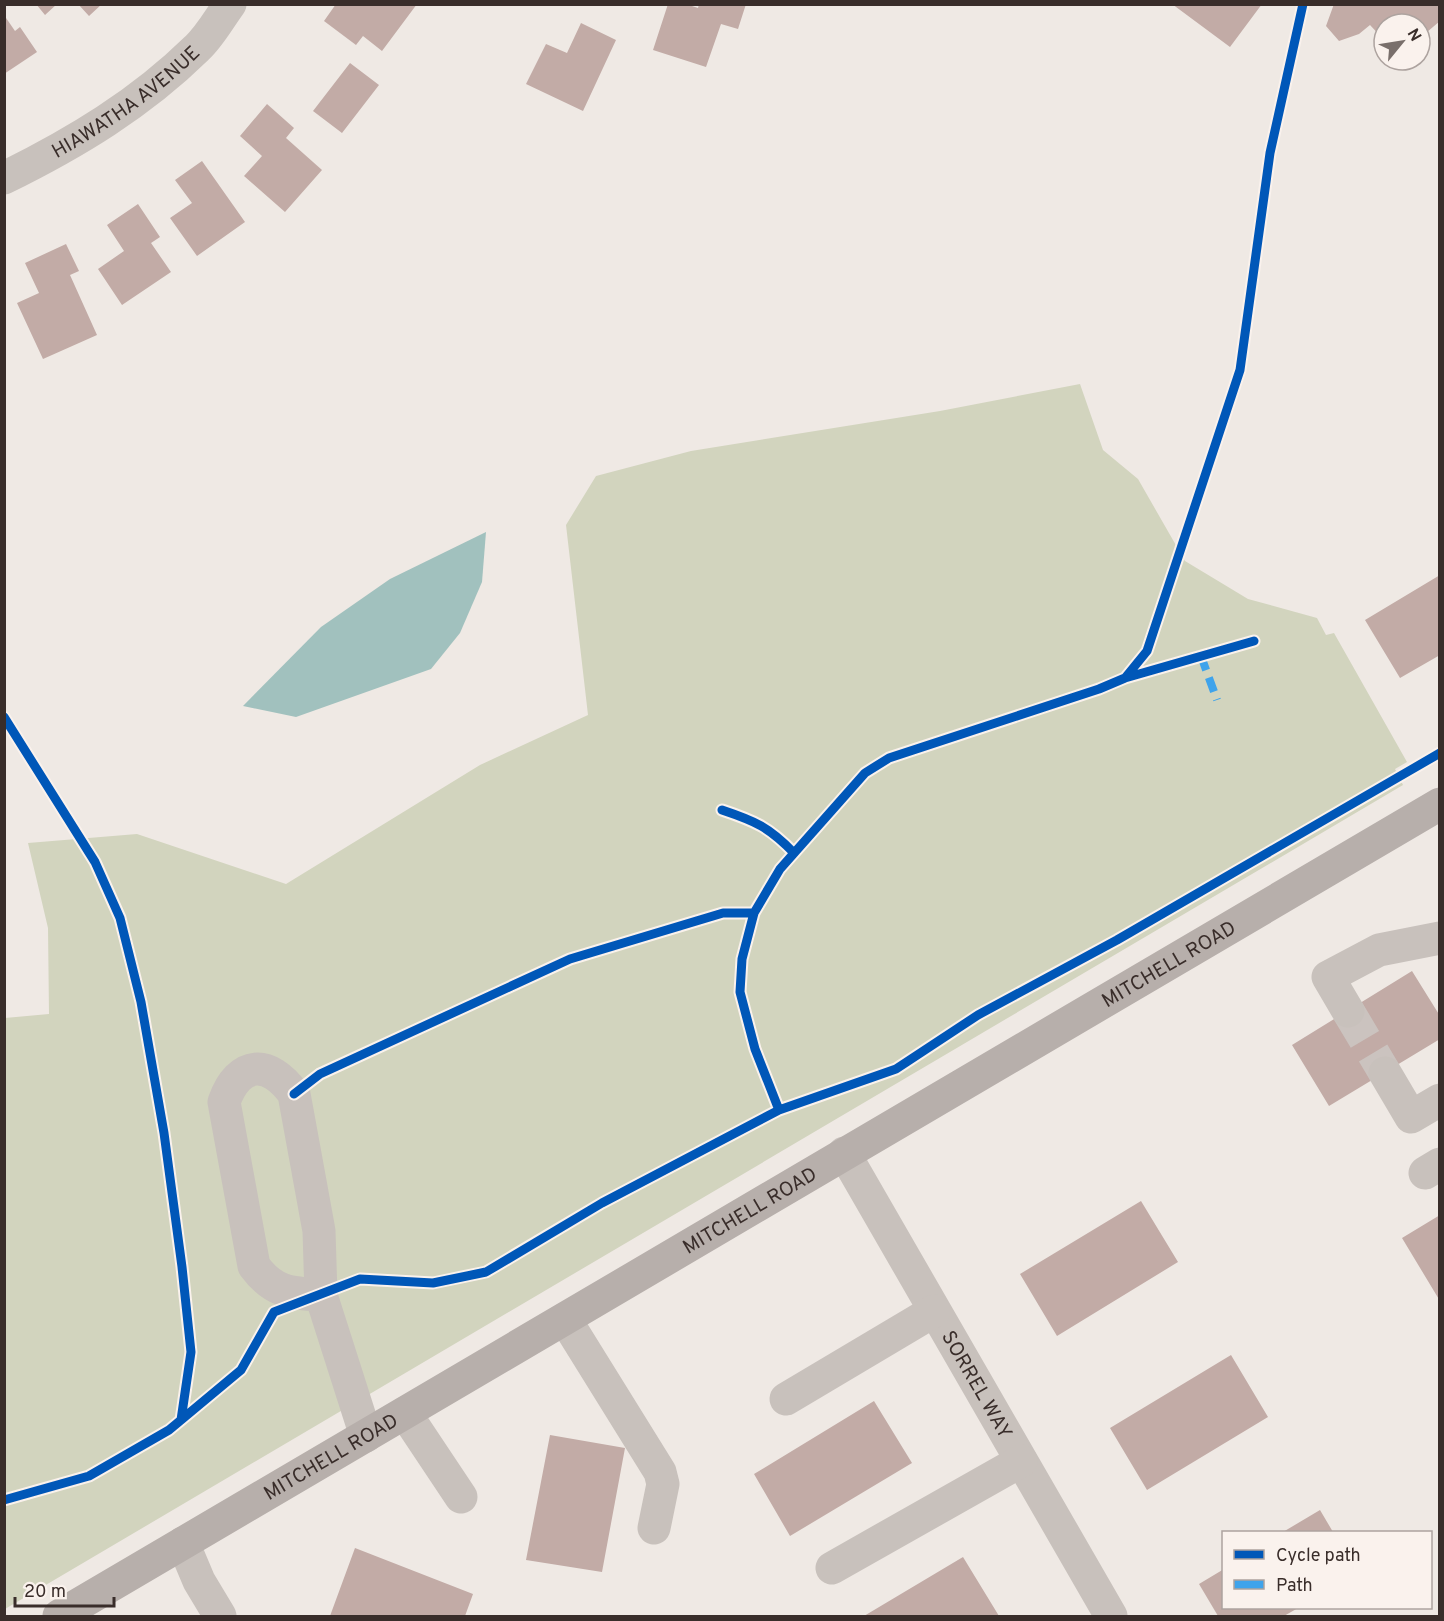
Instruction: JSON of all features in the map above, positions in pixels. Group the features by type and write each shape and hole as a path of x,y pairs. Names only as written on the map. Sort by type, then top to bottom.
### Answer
{"main road":[{"name":"MITCHELL ROAD","path":"60,1617 844,1153 1440,804"}],"street":[{"name":"HIAWATHA AVENUE","path":"4,178 67,147 131,106 198,47 230,4"},
{"path":"1348,1011 1328,977 1379,950 1440,938"},
{"path":"321,1294 294,1293 266,1282 254,1266 224,1102 230,1085 243,1072 257,1068 270,1071 283,1078 294,1094 319,1230 321,1294 366,1436"},
{"path":"1385,1073 1411,1117 1440,1100"},
{"name":"SORREL WAY","path":"844,1153 1111,1617"},
{"path":"786,1399 934,1311"},
{"path":"565,1319 660,1472 663,1484 654,1528"},
{"path":"405,1413 461,1497"},
{"path":"832,1568 1021,1461"},
{"path":"183,1543 199,1581 220,1617"}],"green space":[{"path":"1080,384 1103,450 1138,479 1185,561 1248,599 1317,618 1326,635 1334,633 1407,762 1395,769 1403,785 5,1609 5,1018 49,1014 48,928 28,843 137,834 286,884 480,765 588,715 566,525 596,476 691,451 940,411"}],"water":[{"path":"486,532 482,582 460,633 431,669 296,717 243,706 321,627 390,579"}],"building":[{"path":"36,4 57,4 45,15"},
{"path":"78,4 102,4 89,16"},
{"path":"336,4 359,6 417,4 382,51 363,36 356,45 324,21"},
{"path":"668,4 686,4 698,8 699,4 746,4 738,29 721,24 706,67 653,50"},
{"path":"1172,4 1262,4 1230,47"},
{"path":"1334,4 1440,4 1440,21 1432,28 1432,12 1372,12 1372,27 1370,25 1359,34 1339,41 1326,26"},
{"path":"4,15 15,31 20,27 37,52 4,74"},
{"path":"581,23 616,40 583,111 526,84 546,44 567,53"},
{"path":"350,63 379,85 342,133 313,111"},
{"path":"267,104 294,128 286,138 322,170 285,212 244,176 262,156 240,136"},
{"path":"202,161 245,222 197,256 170,218 192,203 175,180"},
{"path":"138,204 160,237 151,243 171,272 122,305 98,269 124,251 107,225"},
{"path":"66,244 79,271 70,275 97,335 43,359 17,303 39,293 25,263"},
{"path":"1440,575 1440,655 1400,678 1365,620"},
{"path":"1412,971 1440,1016 1440,1039 1329,1106 1292,1045"},
{"path":"1141,1201 1178,1262 1057,1336 1020,1274"},
{"path":"1440,1215 1440,1301 1402,1238"},
{"path":"1231,1355 1268,1417 1147,1490 1110,1428"},
{"path":"874,1401 912,1463 790,1536 754,1474"},
{"path":"550,1435 625,1448 602,1572 526,1560"},
{"path":"1320,1510 1332,1531 1285,1531"},
{"path":"355,1548 473,1594 465,1616 330,1616"},
{"path":"963,1557 999,1616 864,1616"},
{"path":"1222,1570 1222,1609 1296,1609 1284,1616 1218,1616 1199,1584"}],"tunnel":[{"path":"1348,1011 1385,1073"}],"marked path":[{"path":"1201,656 1217,700"}],"cycle path":[{"path":"779,1110 755,1049 740,992 742,959 754,913 780,869 865,773 889,758 1099,689 1125,678 1147,651 1240,370 1270,153 1303,4"},
{"path":"1125,678 1254,641"},
{"path":"4,717 95,862 120,918 141,1002 164,1133 182,1267 191,1352 181,1420"},
{"path":"4,1500 89,1476 169,1430 241,1370 274,1312 360,1279 433,1283 486,1272 602,1203 779,1110 896,1069 978,1015 1117,940 1440,753"},
{"path":"722,810 761,826 794,853"},
{"path":"294,1094 320,1074 570,959 723,913 754,913"}]}
